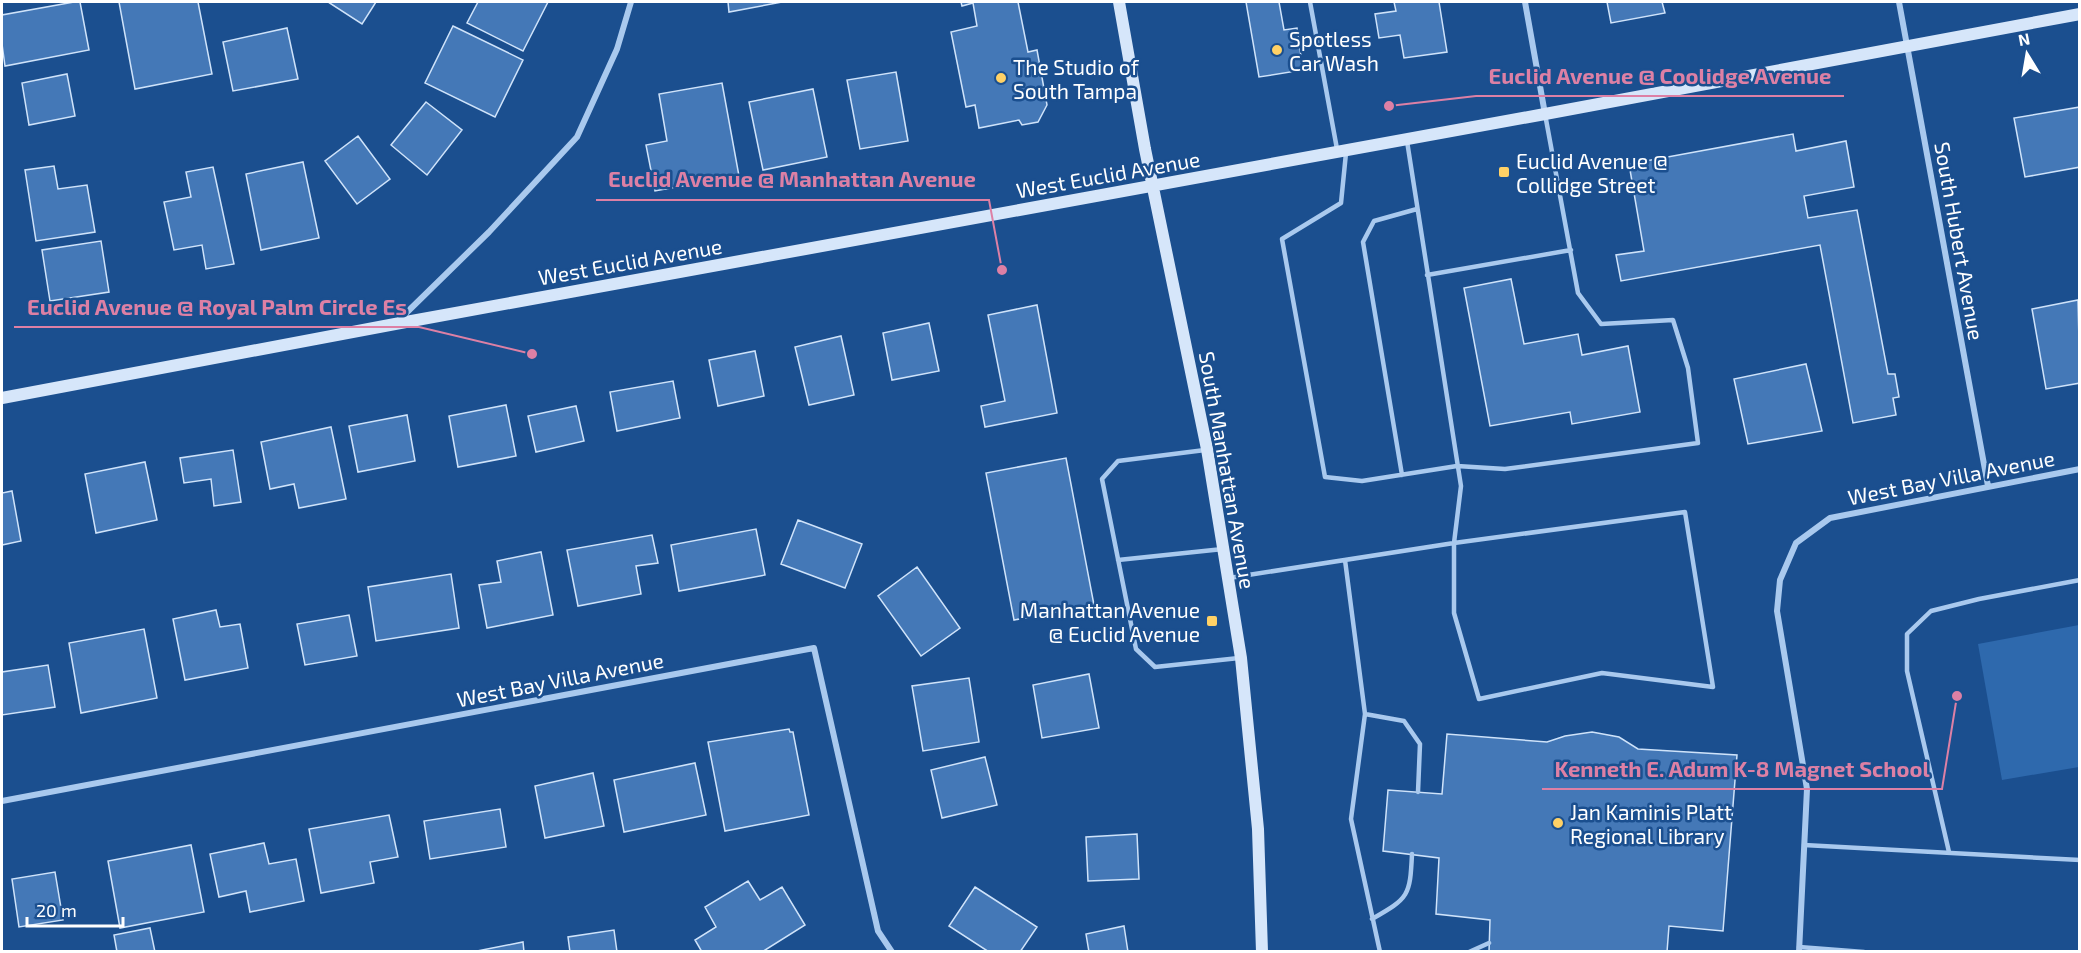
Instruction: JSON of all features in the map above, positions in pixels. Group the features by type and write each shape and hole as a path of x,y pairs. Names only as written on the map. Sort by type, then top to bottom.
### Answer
{"street":[{"path":"395,324 489,232 578,137 617,49 631,2"},
{"name":"South Manhattan Avenue","path":"1119,2 1152,186 1207,449 1229,578 1241,658 1258,829 1262,951"},
{"path":"1525,2 1545,114"},
{"name":"South Hubert Avenue","path":"1899,2 1988,486"},
{"name":"West Euclid Avenue","path":"2,398 2079,14"},
{"name":"West Bay Villa Avenue","path":"1804,845 1807,789 1777,611 1780,580 1796,543 1830,518 2079,469"},
{"name":"West Bay Villa Avenue","path":"2,801 814,648 878,932 892,951"},
{"path":"1799,949 1804,845"}],"lane":[{"path":"1310,2 1342,151 1341,203 1282,239 1325,477 1362,482 1457,466 1506,469 1698,443 1688,368 1673,320 1601,324 1578,292 1545,114"},
{"path":"1229,578 1454,543 1685,512 1713,687 1602,673 1479,699 1454,613 1454,543 1461,486 1407,140"},
{"path":"1402,475 1363,242 1374,221 1417,209"},
{"path":"1427,275 1571,250"},
{"path":"1207,449 1118,460 1102,479 1136,650 1155,668 1241,658"},
{"path":"1118,560 1224,549"},
{"path":"1345,560 1365,714 1351,819 1380,951"},
{"path":"1949,852 1907,671 1907,634 1931,611 1979,599 2079,580"},
{"path":"1365,714 1404,721 1420,744 1418,792"},
{"path":"1804,845 2079,860"},
{"path":"1372,919 1400,903 1411,884 1412,854"},
{"path":"1469,951 1489,943"},
{"path":"1799,949 1864,951"}],"shaded area":[{"path":"2079,625 2079,767 2002,780 1978,644"}],"building":[{"path":"80,2 89,50 5,66 2,15"},
{"path":"119,2 198,2 212,74 135,89"},
{"path":"328,2 376,2 362,24"},
{"path":"478,2 548,2 523,51 467,23"},
{"path":"728,2 782,2 729,12"},
{"name":"The Studio of South Tampa","path":"961,2 1018,2 1028,52 1037,50 1047,105 1038,122 1022,125 1019,120 979,128 975,105 966,107 951,32 977,26 973,3 962,6"},
{"name":"Spotless Car Wash","path":"1246,2 1279,2 1284,30 1297,28 1303,70 1259,77"},
{"path":"1394,2 1439,2 1447,52 1404,58 1400,35 1379,38 1375,14 1396,11"},
{"path":"1607,2 1662,2 1665,13 1611,23"},
{"path":"453,26 523,60 495,117 425,83"},
{"path":"287,28 298,79 233,91 223,42"},
{"path":"896,72 908,141 860,149 847,80"},
{"path":"67,74 75,116 29,125 22,83"},
{"path":"722,83 739,176 655,191 646,145 667,141 659,94"},
{"path":"813,89 827,157 763,170 749,102"},
{"path":"426,102 462,130 427,175 391,145"},
{"path":"2080,107 2080,167 2025,177 2014,118"},
{"path":"1793,134 1796,151 1846,141 1854,187 1804,196 1808,218 1857,210 1888,374 1895,374 1899,397 1893,398 1896,415 1853,423 1820,245 1621,281 1616,255 1644,251 1629,164"},
{"path":"358,136 390,179 357,204 325,161"},
{"path":"303,162 319,238 261,250 246,174"},
{"path":"54,166 58,189 87,185 95,232 36,241 25,170"},
{"path":"213,167 234,264 206,269 202,245 174,250 164,202 191,197 186,172"},
{"path":"101,241 109,292 50,301 42,250"},
{"path":"1511,279 1524,344 1578,334 1582,355 1628,346 1640,412 1572,424 1570,412 1490,426 1464,288"},
{"path":"2078,300 2080,383 2046,389 2032,309"},
{"path":"1037,305 1057,413 985,427 981,406 1005,401 988,315"},
{"path":"929,323 939,371 892,380 883,333"},
{"path":"841,336 854,395 809,405 795,347"},
{"path":"755,351 764,396 718,406 709,360"},
{"path":"1806,364 1822,431 1748,444 1734,379"},
{"path":"673,381 680,418 617,431 610,392"},
{"path":"506,405 516,456 458,467 449,416"},
{"path":"576,406 584,441 536,452 528,416"},
{"path":"407,415 415,461 358,472 349,426"},
{"path":"331,427 346,499 299,508 294,484 270,489 261,442"},
{"path":"233,450 241,502 214,506 211,479 184,483 180,458"},
{"path":"1066,458 1094,605 1014,620 986,473"},
{"path":"145,462 157,520 96,533 85,474"},
{"path":"12,491 21,541 2,545 2,493"},
{"path":"798,520 862,544 845,588 781,564"},
{"path":"756,529 765,575 679,591 671,545"},
{"path":"652,535 658,563 636,566 641,594 578,606 567,550"},
{"path":"541,552 553,615 487,628 479,585 501,582 497,561"},
{"path":"917,567 960,628 921,656 878,596"},
{"path":"451,574 459,628 376,641 368,587"},
{"path":"216,610 220,627 240,624 248,668 185,680 173,619"},
{"path":"349,615 357,656 305,665 297,624"},
{"path":"144,629 157,698 81,713 69,643"},
{"path":"48,665 55,707 2,715 2,672"},
{"path":"1089,674 1099,728 1042,738 1033,685"},
{"path":"969,678 979,742 923,751 912,686"},
{"path":"789,729 793,732 809,815 725,831 708,742"},
{"name":"Jan Kaminis Platt Regional Library","path":"1592,732 1619,737 1638,749 1737,755 1723,931 1669,926 1667,952 1489,952 1490,920 1436,914 1439,858 1383,851 1388,790 1442,794 1447,734 1547,742 1565,736"},
{"path":"985,757 997,805 942,818 931,770"},
{"path":"695,763 706,815 624,832 614,780"},
{"path":"593,773 604,826 545,838 535,786"},
{"path":"500,809 506,847 430,859 424,821"},
{"path":"389,815 398,857 370,862 374,883 321,893 309,829"},
{"path":"1137,834 1139,879 1088,881 1086,837"},
{"path":"264,843 269,864 296,859 304,901 250,912 246,891 219,897 210,854"},
{"path":"191,845 204,912 120,928 108,861"},
{"path":"55,872 63,920 19,927 12,879"},
{"path":"748,881 760,900 782,887 805,925 762,952 702,952 695,940 716,927 705,907"},
{"path":"975,887 1037,927 1020,952 989,952 949,926"},
{"path":"1124,926 1128,952 1089,952 1086,934"},
{"path":"150,928 155,952 117,952 114,935"},
{"path":"614,930 617,952 570,952 568,937"},
{"path":"523,942 524,952 472,952"}],"place":[{"name":"Spotless Car Wash","path":"1277,50"},
{"name":"The Studio of South Tampa","path":"1001,78"},
{"name":"Euclid Avenue @ Coolidge Avenue","path":"1389,106"},
{"name":"Euclid Avenue @ Collidge Street","path":"1504,172"},
{"name":"Euclid Avenue @ Manhattan Avenue","path":"1002,270"},
{"name":"Euclid Avenue @ Royal Palm Circle Es","path":"532,354"},
{"name":"Manhattan Avenue @ Euclid Avenue","path":"1212,621"},
{"name":"Kenneth E. Adum K-8 Magnet School","path":"1957,696"},
{"name":"Jan Kaminis Platt Regional Library","path":"1558,823"}]}
